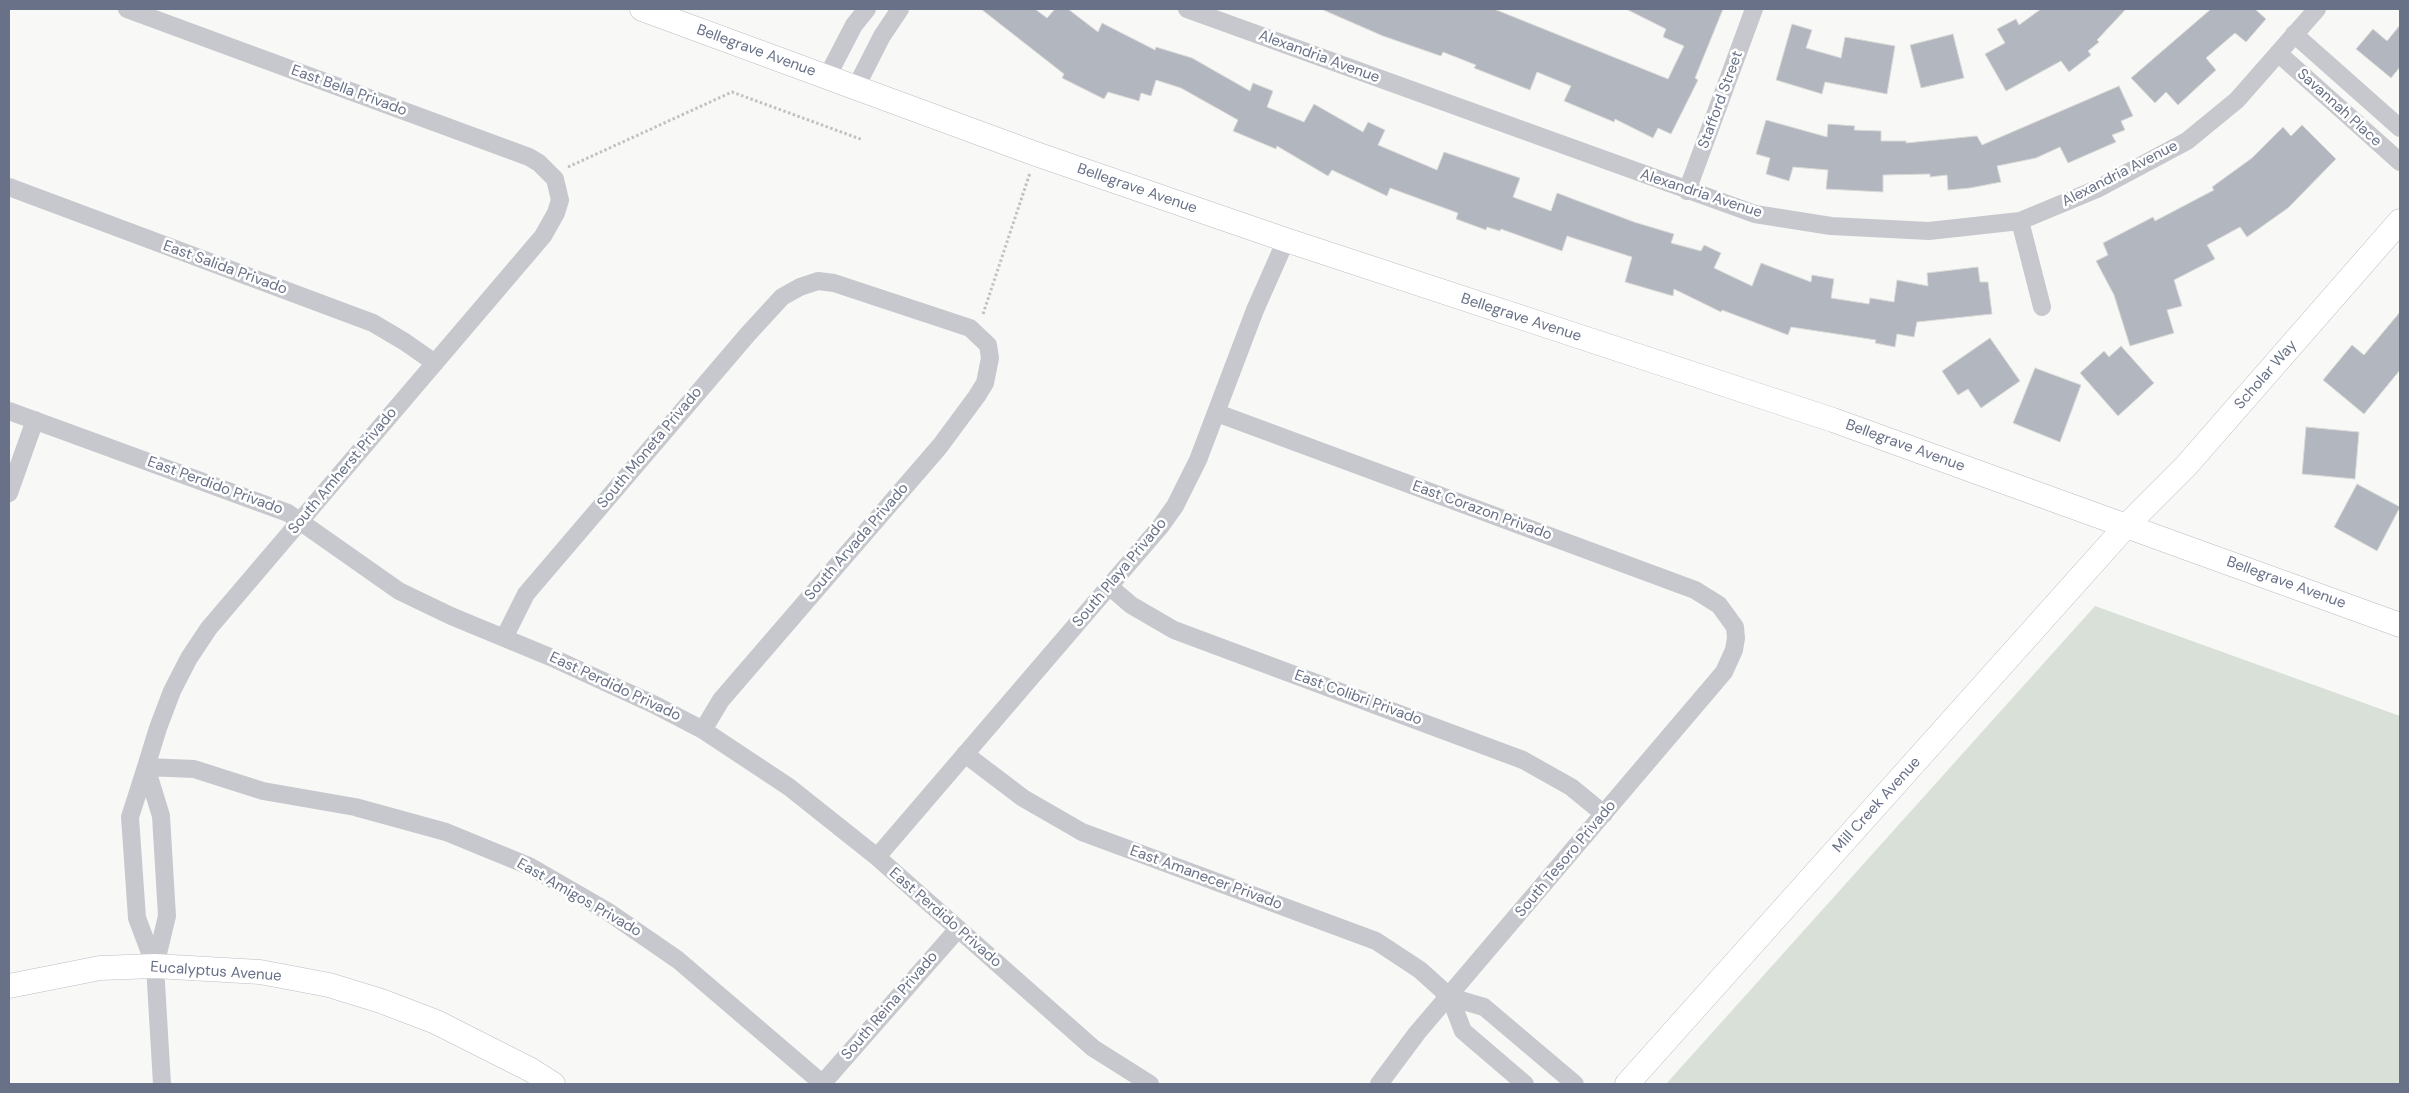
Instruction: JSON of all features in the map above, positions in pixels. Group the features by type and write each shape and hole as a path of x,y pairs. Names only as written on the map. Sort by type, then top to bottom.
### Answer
{"main road":[{"name":"Bellegrave Avenue","path":"642,9 1036,154 1286,240 1834,420 2400,625"},
{"name":"Scholar Way","path":"2127,525 2186,466 2400,221"},
{"name":"Mill Creek Avenue","path":"1627,1084 2127,525"},
{"name":"Eucalyptus Avenue","path":"9,986 100,968 155,966 260,972 329,985 381,1001 436,1022 531,1070 553,1084"}],"street":[{"name":"East Bella Privado","path":"127,9 529,157 539,163 555,182"},
{"path":"827,77 854,25 867,9"},
{"path":"856,87 882,36 900,9"},
{"name":"Alexandria Avenue","path":"1187,9 1755,214 1831,226 1929,231 2020,221 2097,190 2187,141 2237,100 2317,9"},
{"name":"Stafford Street","path":"1687,191 1754,9"},
{"name":"Savannah Place","path":"2294,34 2400,128"},
{"name":"Savannah Place","path":"2278,53 2400,162"},
{"name":"South Amherst Privado","path":"155,966 137,918 130,817 172,691 209,628 543,236 556,213 560,200 555,182"},
{"name":"East Salida Privado","path":"9,187 373,323 435,363"},
{"path":"2020,221 2042,307"},
{"name":"South Playa Privado","path":"876,857 1176,506 1188,484 1217,413 1255,310 1286,240"},
{"name":"South Moneta Privado","path":"504,638 526,594 759,321 782,297 800,287 818,281 852,288 944,320 958,323 982,339"},
{"name":"South Arvada Privado","path":"703,730 721,700 960,422 985,383 990,358 982,339"},
{"name":"East Perdido Privado","path":"9,411 271,505 301,520 399,592 605,682 703,730 790,787 876,857 1094,1048 1150,1084"},
{"name":"East Corazon Privado","path":"1217,413 1695,590 1719,605 1735,627"},
{"path":"9,493 35,420"},
{"name":"East Colibri Privado","path":"1109,586 1131,605 1174,630 1523,760 1571,787 1604,814"},
{"name":"South Tesoro Privado","path":"1379,1084 1400,1054 1724,672 1734,650 1735,627"},
{"name":"East Amanecer Privado","path":"965,754 1023,798 1082,832 1376,941 1420,970 1450,997 1484,1007 1575,1084"},
{"path":"146,768 160,816 167,916 155,966 162,1084"},
{"name":"East Amigos Privado","path":"146,768 194,769 263,791 355,807 446,832 529,866 607,911 678,960 823,1084"},
{"name":"South Reina Privado","path":"823,1084 958,929"},
{"name":"East Amanecer Privado","path":"1450,997 1463,1031 1525,1084"}],"path":[{"path":"555,182 732,92 863,140"},
{"path":"982,339 1036,154"}],"shaded area":[{"path":"2095,606 2400,716 2400,1084 1666,1084"}],"building":[{"path":"981,9 1035,9 1047,18 1055,9 1068,9 1098,32 1102,23 1155,50 1156,47 1192,58 1250,91 1253,83 1273,91 1267,107 1304,122 1314,104 1363,132 1368,122 1385,130 1378,145 1437,170 1444,152 1520,178 1513,197 1551,211 1557,193 1634,222 1674,234 1671,243 1701,251 1704,245 1721,253 1714,268 1752,286 1761,263 1811,282 1812,275 1834,279 1831,298 1869,304 1870,298 1894,302 1897,280 1928,286 1927,273 1978,267 1980,282 1988,282 1992,314 1917,322 1914,337 1897,334 1895,347 1875,343 1876,340 1791,327 1788,335 1722,310 1721,312 1674,289 1673,296 1625,282 1632,257 1567,236 1562,251 1501,229 1500,231 1487,227 1486,230 1456,219 1458,213 1390,188 1387,196 1332,170 1328,176 1277,146 1276,149 1233,131 1238,120 1181,88 1156,80 1151,96 1141,93 1139,101 1108,92 1104,99 1062,78 1064,74"},
{"path":"1321,9 1494,9 1668,79 1684,46 1663,37 1666,29 1626,9 1723,9 1695,78 1698,80 1671,134 1658,128 1653,138 1615,119 1614,122 1564,101 1571,86 1537,72 1530,90 1474,68 1476,65 1443,52 1441,56 1383,36"},
{"path":"2041,9 2126,9 2097,40 2099,42 2088,51 2091,55 2069,72 2061,61 2006,91 1985,54 2005,43 1997,29 2016,19 2019,25"},
{"path":"2211,9 2255,9 2266,19 2246,42 2235,33 2206,58 2216,70 2178,105 2166,92 2155,103 2131,78"},
{"path":"1792,24 1812,30 1806,48 1841,58 1845,37 1895,46 1887,94 1825,82 1822,94 1776,80"},
{"path":"2400,25 2400,67 2391,78 2356,49 2373,29 2387,41"},
{"path":"1953,34 1964,78 1921,88 1910,45"},
{"path":"2119,86 2133,116 2121,121 2125,130 2112,135 2116,142 2068,163 2060,147 2036,158 1997,166 2001,182 1970,188 1948,190 1947,175 1930,177 1930,174 1883,175 1883,192 1826,189 1828,170 1793,167 1789,181 1766,174 1770,158 1756,154 1766,120 1827,137 1828,124 1855,126 1854,130 1881,131 1881,141 1906,141 1906,143 1977,136 1982,145"},
{"path":"2302,125 2336,159 2288,208 2247,237 2240,227 2207,245 2215,259 2174,280 2182,306 2167,310 2174,333 2130,346 2114,295 2096,261 2108,255 2103,243 2153,217 2155,221 2214,190 2212,187 2252,158 2283,127 2291,136"},
{"path":"2400,312 2400,370 2364,414 2323,380 2352,345 2364,355"},
{"path":"1990,338 2020,381 1981,408 1968,389 1958,395 1942,371"},
{"path":"2121,346 2154,383 2118,416 2080,373 2104,351 2109,357"},
{"path":"2035,368 2081,385 2060,442 2013,423"},
{"path":"2306,427 2359,432 2355,479 2302,474"},
{"path":"2357,484 2400,507 2377,551 2334,527"}]}
